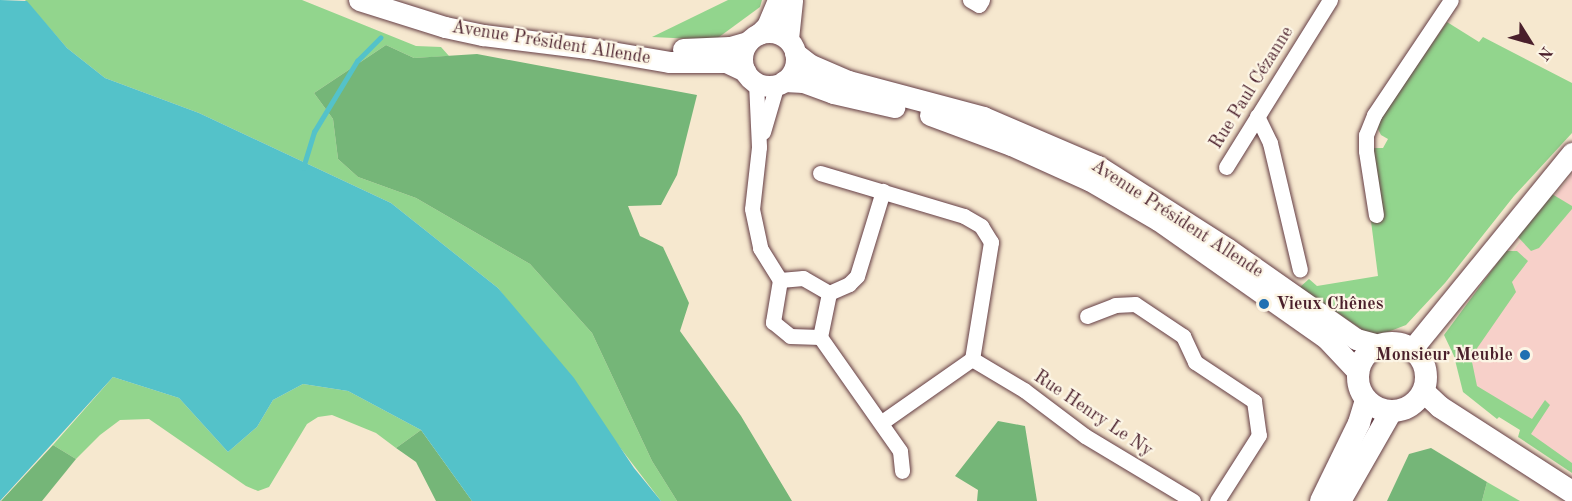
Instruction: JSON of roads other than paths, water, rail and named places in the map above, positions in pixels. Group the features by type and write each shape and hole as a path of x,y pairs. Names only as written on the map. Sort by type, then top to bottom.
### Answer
{"main road":[{"name":"Avenue Président Allende","path":"359,0 445,27 483,35 588,48 669,63 726,62 750,77"},
{"name":"Avenue Président Allende","path":"404,0 443,13 647,48 730,46 753,38"},
{"path":"778,0 767,26 753,38 742,55 750,77 764,86 781,82 793,70 792,0"},
{"path":"753,38 777,33 791,46"},
{"name":"Avenue Président Allende","path":"791,46 809,63 848,81 983,117 1098,166 1228,249 1356,339 1379,345"},
{"name":"Avenue Président Allende","path":"781,82 803,82 833,93 932,116 1011,145 1089,180 1158,220 1326,338 1358,372"},
{"path":"1412,349 1572,153"},
{"path":"1399,343 1412,349 1422,360 1427,376 1424,392 1416,403 1406,410 1391,412 1380,410 1366,400 1358,387 1358,372 1363,358 1379,345 1399,343"},
{"path":"1424,392 1440,406 1572,492"},
{"path":"1321,501 1359,423 1366,400"},
{"path":"1340,501 1391,412"}],"street":[{"path":"970,0 979,5 982,0"},
{"name":"Rue Paul Cézanne","path":"1226,167 1330,0"},
{"path":"1376,215 1366,151 1366,135 1374,115 1451,0"},
{"path":"750,77 759,147"},
{"path":"781,82 759,147 752,209 760,248 780,280 773,322 790,336 820,337"},
{"path":"1257,116 1270,143 1300,270"},
{"path":"820,173 964,216 981,226 991,242 972,358 882,422"},
{"path":"829,293 849,284 857,276 883,191"},
{"path":"780,280 803,278 829,293"},
{"path":"829,293 820,337 882,422 900,451 902,471"},
{"path":"1087,316 1115,305 1135,304 1183,336 1195,362 1254,401 1259,435 1217,501"},
{"name":"Rue Henry Le Ny","path":"972,358 1024,390 1085,436 1192,501"}],"water":[{"path":"0,0 27,1 67,48 105,78 199,113 391,203 498,288 574,378 634,468 661,501 472,501 421,430 348,391 303,384 273,400 257,427 228,452 179,398 113,377 0,501"}],"waterway":[{"path":"303,168 314,132 357,61 380,38"}],"place":[{"name":"Vieux Chênes","path":"1264,304"},
{"name":"Monsieur Meuble","path":"1525,355"}]}
